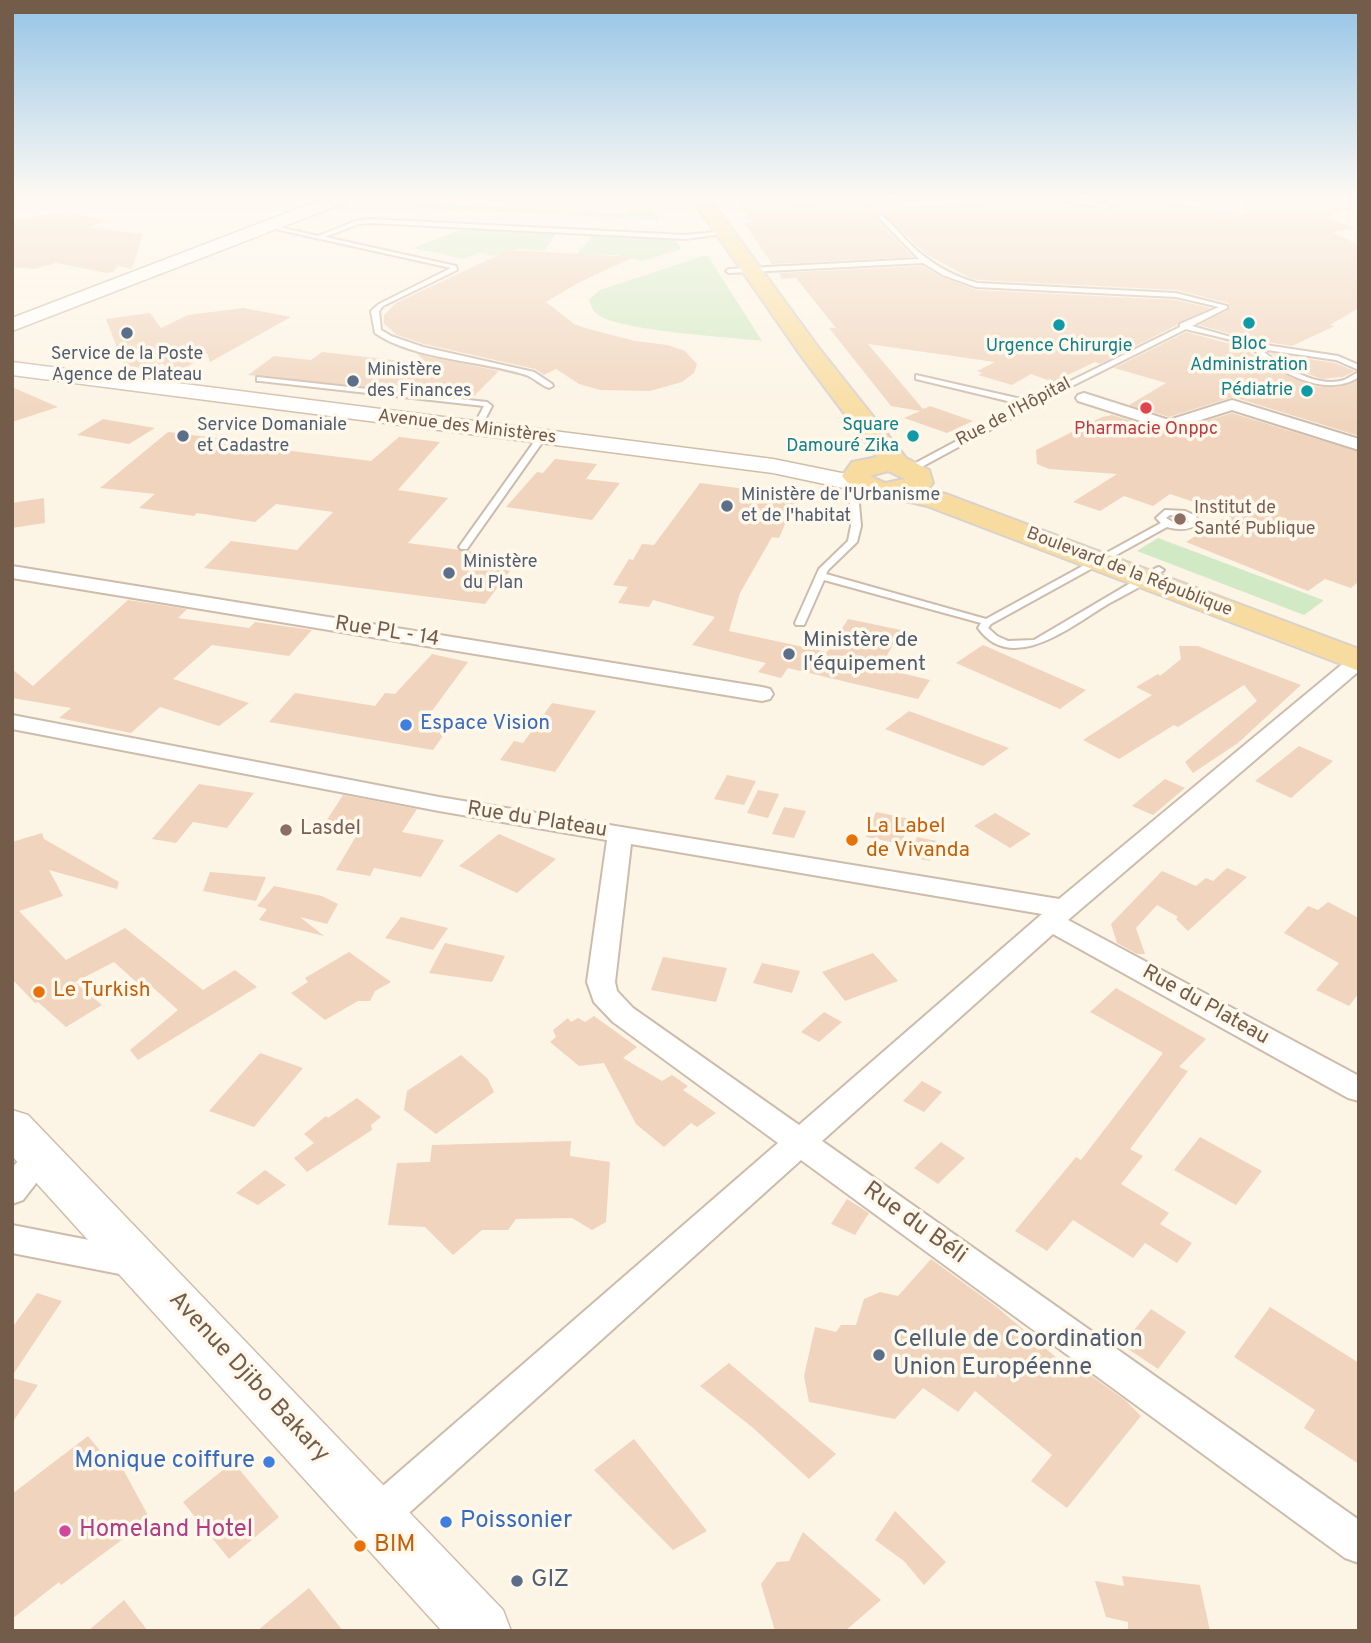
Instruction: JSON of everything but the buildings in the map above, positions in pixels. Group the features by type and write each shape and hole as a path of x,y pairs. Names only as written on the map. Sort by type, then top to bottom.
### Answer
{"main road":[{"path":"743,276 801,376"},
{"path":"744,276 810,352 906,476"},
{"name":"Boulevard de la République","path":"858,469 877,489 906,476 936,500 1105,556 1358,657"}],"street":[{"path":"13,325 139,276"},
{"name":"Avenue des Ministères","path":"12,371 773,466 858,469"},
{"path":"1084,398 1170,425 1231,405 1359,445"},
{"name":"Rue PL - 14","path":"12,572 762,694"},
{"path":"376,1517 1057,915 1358,657"},
{"name":"Rue du Plateau","path":"12,722 426,802 620,834 1057,915 1359,1090"},
{"name":"Rue du Béli","path":"620,834 601,982 604,995 623,1015 1359,1544"},
{"name":"Avenue Djibo Bakary","path":"22,1158 143,1264 482,1631"},
{"path":"12,1240 143,1264"}],"lane":[{"path":"441,276 381,305 375,311 378,331 388,338 421,349 531,374 549,386"},
{"path":"948,276 975,285 1187,296 1225,306 1118,359"},
{"path":"1154,294 1184,302 1208,314"},
{"path":"1183,326 1251,345 1338,358 1359,368"},
{"path":"1251,345 1276,366 1315,380 1341,382 1359,374"},
{"name":"Rue de l'Hôpital","path":"906,476 1031,404 1118,359"},
{"path":"919,377 1031,404"},
{"path":"260,379 487,404 476,429"},
{"path":"464,547 542,437"},
{"path":"800,623 821,576 852,542 856,526 858,469"},
{"path":"1151,575 1037,642 1025,646 1011,645 984,632 983,628 987,622 1167,523"},
{"path":"821,576 987,622"}],"green space":[{"path":"643,276 720,276 762,341 650,329 609,320 597,314 589,300 600,290"},
{"path":"1158,538 1323,601 1304,615 1137,551"}],"place":[{"name":"Bloc Administration","path":"1249,323"},
{"name":"Urgence Chirurgie","path":"1059,325"},
{"name":"Service de la Poste Agence de Plateau","path":"127,333"},
{"name":"Ministère des Finances","path":"353,381"},
{"name":"Pédiatrie","path":"1307,391"},
{"name":"Pharmacie Onppc","path":"1146,408"},
{"name":"Service Domaniale et Cadastre","path":"183,436"},
{"name":"Square Damouré Zika","path":"913,436"},
{"name":"Ministère de l'Urbanisme et de l'habitat","path":"727,506"},
{"name":"Institut de Santé Publique","path":"1180,519"},
{"name":"Ministère du Plan","path":"449,573"},
{"name":"Ministère de l'équipement","path":"789,654"},
{"name":"Espace Vision","path":"406,725"},
{"name":"Lasdel","path":"286,830"},
{"name":"La Label de Vivanda","path":"852,840"},
{"name":"Le Turkish","path":"39,992"},
{"name":"Cellule de Coordination Union Européenne","path":"879,1355"},
{"name":"Monique coiffure","path":"269,1462"},
{"name":"Poissonier","path":"446,1522"},
{"name":"Homeland Hotel","path":"65,1531"},
{"name":"BIM","path":"360,1546"},
{"name":"GIZ","path":"517,1581"}]}
